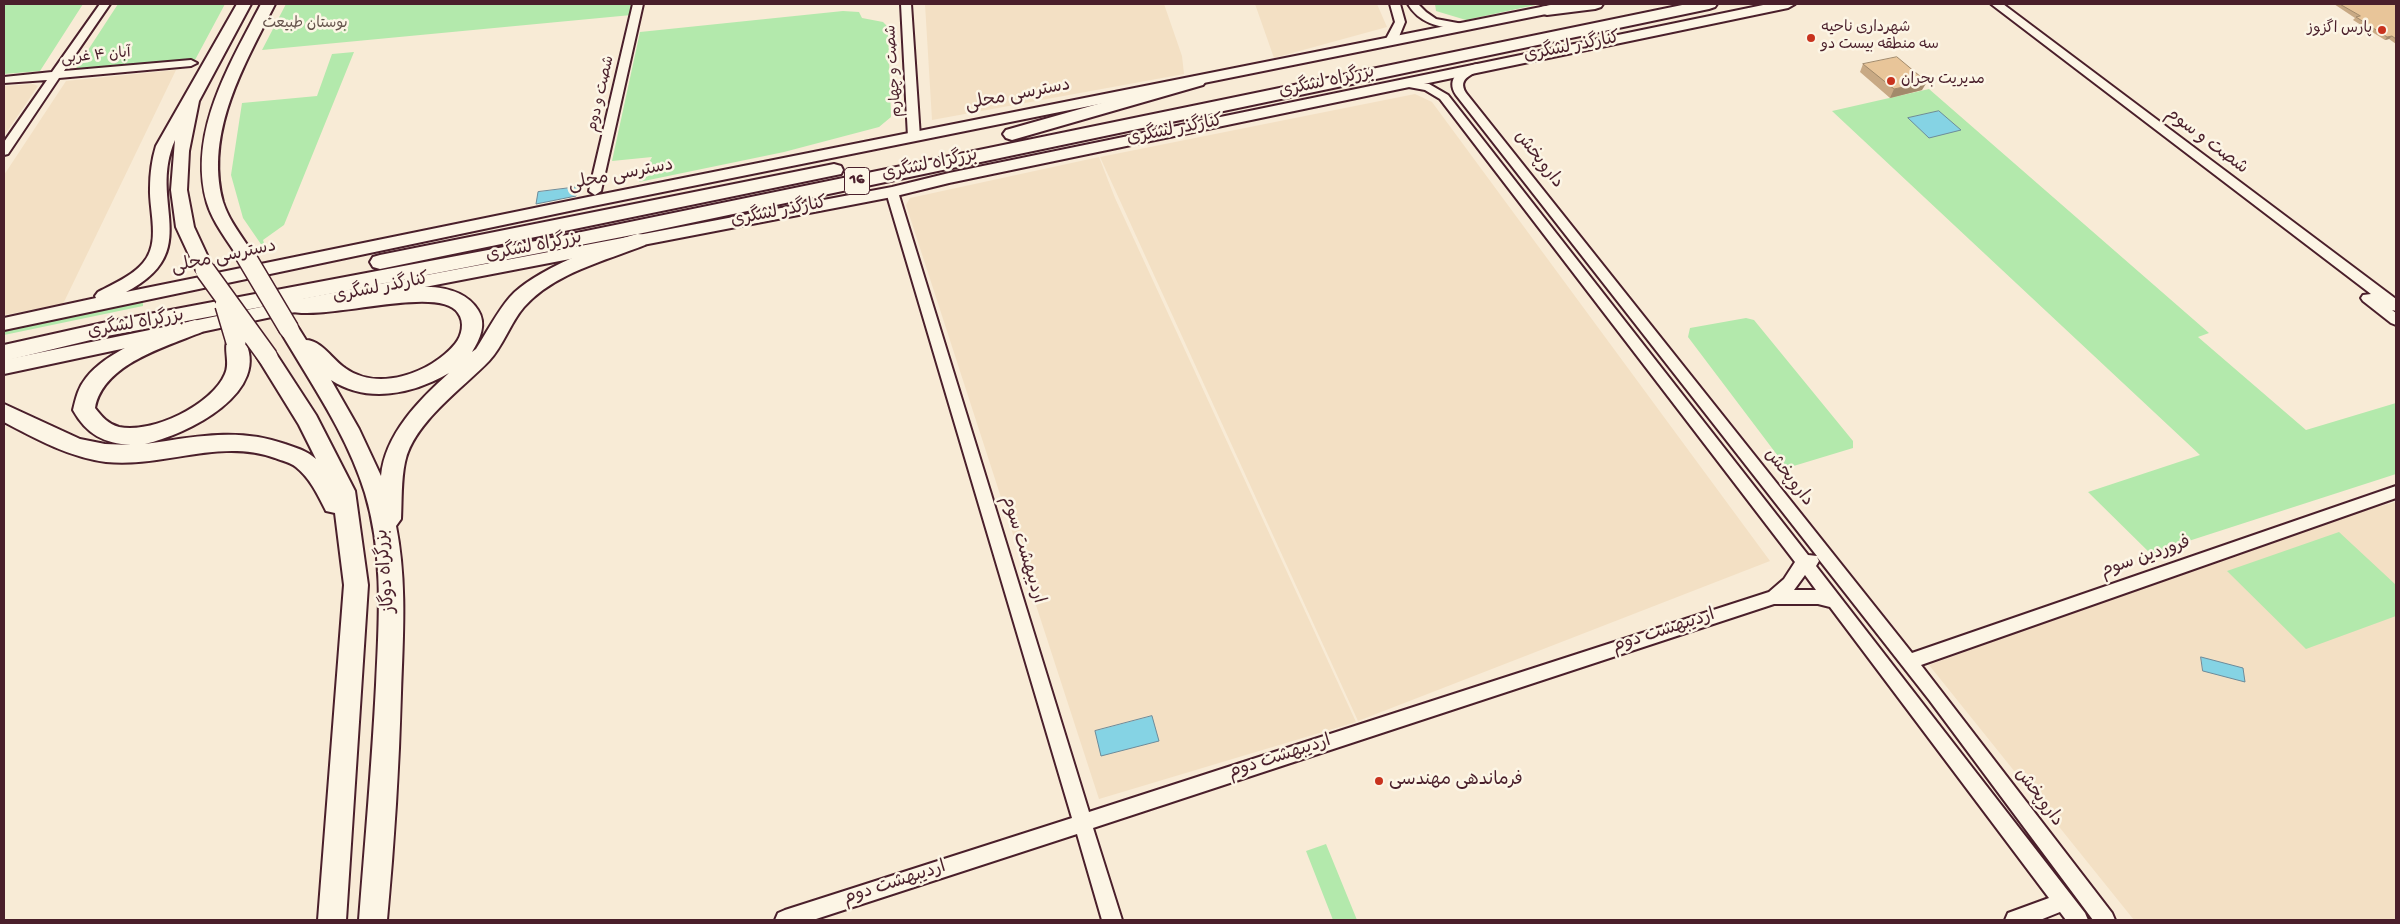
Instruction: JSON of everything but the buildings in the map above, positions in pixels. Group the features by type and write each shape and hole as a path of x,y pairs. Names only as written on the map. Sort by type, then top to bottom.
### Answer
{"highway":[{"path":"1547,10 1595,4"},
{"name":"بزرگراه لشگری","path":"4,340 1648,4"},
{"name":"بزرگراه لشگری","path":"4,353 107,329 567,242 1709,4"},
{"path":"1012,134 1197,81"},
{"path":"766,200 949,178"},
{"path":"387,544 394,461 409,431 430,403 472,367 483,354 517,302 535,286 556,273 638,240"},
{"name":"بزرگراه دوگاز","path":"245,256 292,317 350,433 376,492 387,544 392,619 386,743 373,920"},
{"name":"بزرگراه دوگاز","path":"205,270 268,357 308,421 344,491 356,585 332,920"},
{"path":"196,327 127,356 104,374 88,393 84,410 94,425 108,434 127,437 155,433 190,421 218,400 234,378 239,358 220,289"},
{"path":"437,294 457,300 468,309 472,322 472,335 463,350 442,368 414,381 386,386 360,385 339,375 292,317 333,306 410,295 437,294"},
{"path":"4,412 50,436 85,450 120,454 206,442 244,443 275,447 303,460 320,479 350,535"}],"main road":[{"path":"4,324 53,314 120,289 144,274 158,258 162,246 158,184 160,160 171,132 191,101 244,4"},
{"path":"245,256 215,203 209,158 214,128 231,78 268,4"},
{"path":"1197,81 1392,39 1576,4"},
{"name":"کنارگذر لشگری","path":"4,367 196,327 292,317 638,240 892,192 949,178 1477,67 1788,4"},
{"name":"دسترسی محلی","path":"53,314 593,201 1197,81"},
{"path":"191,101 181,151 178,190 185,227 205,270"}],"street":[{"path":"51,79 95,4"},
{"path":"4,151 51,79 105,4"},
{"name":"شصت و دوم","path":"595,191 638,4"},
{"name":"شصت و چهارم","path":"906,4 914,137"},
{"path":"1392,39 1400,22 1395,4"},
{"path":"1412,4 1424,17 1435,23 1459,26"},
{"name":"شصت و سوم","path":"1996,4 2396,306"},
{"name":"آبان ۴ غربی","path":"4,80 51,79 191,63"},
{"path":"1462,95 1458,89 1458,78 1463,73 1477,67"},
{"name":"داروپخش","path":"1402,83 1427,85 1444,98 1835,602 2078,920"},
{"path":"1444,98 1449,94 1462,95"},
{"name":"داروپخش","path":"1462,95 1908,662 2105,920"},
{"name":"اردیبهشت سوم","path":"892,192 1112,920"},
{"path":"2396,293 2308,229 2278,218 2279,228 2396,320"},
{"name":"فروردین سوم","path":"1908,662 2396,492"},
{"path":"1804,562 1827,559"},
{"name":"اردیبهشت دوم","path":"1774,597 1797,576 1804,562"},
{"name":"اردیبهشت دوم","path":"785,920 1774,597 1818,597 1835,602"},
{"path":"2015,920 2063,902"}],"shaded area":[{"path":"925,4 1164,4 1182,56 1184,74 932,120"},
{"path":"1255,4 1377,4 1387,27 1274,58"},
{"path":"176,70 63,304 4,315 4,175 66,81"},
{"path":"33,84 38,86 4,136 4,86"},
{"path":"1415,94 1432,102 1770,561 1358,721 1100,157"},
{"path":"1099,157 1115,198 1356,722 1099,799 906,205 910,198"},
{"path":"2396,502 2396,920 2134,920 1929,665 2224,556 2328,520"}],"green space":[{"path":"4,4 83,4 40,71 4,74"},
{"path":"118,4 225,4 195,60 75,70"},
{"name":"بوستان طبیعت","path":"286,4 643,4 642,14 262,50"},
{"path":"1435,4 1540,4 1466,20 1436,11"},
{"path":"843,11 859,12 862,18 883,22 888,27 891,117 879,127 784,152 639,182 652,157 612,161 640,32"},
{"path":"354,52 284,225 263,240 267,253 243,218 231,175 242,103 317,96 332,54"},
{"path":"1929,89 2209,333 2198,337 2306,430 2396,403 2396,474 2170,547 2155,558 2088,492 2200,455 1832,111"},
{"path":"143,300 143,306 4,335 4,328"},
{"path":"1746,318 1754,320 1853,441 1853,448 1787,468 1688,337 1690,328"},
{"path":"2339,532 2396,585 2396,616 2306,649 2227,571"},
{"path":"1326,844 1357,920 1333,920 1306,851"}],"water":[{"path":"1939,111 1961,130 1929,138 1908,118"},
{"path":"578,187 576,196 536,204 538,192"},
{"path":"2201,657 2243,668 2245,682 2203,671"},
{"path":"1152,716 1159,741 1101,756 1095,731"}],"place":[{"name":"پارس اگزوز","path":"2382,30"},
{"name":"شهرداری ناحیه سه منطقه بیست دو","path":"1811,38"},
{"name":"مدیریت بحران","path":"1891,81"},
{"name":"فرماندهی مهندسی","path":"1379,781"}]}
